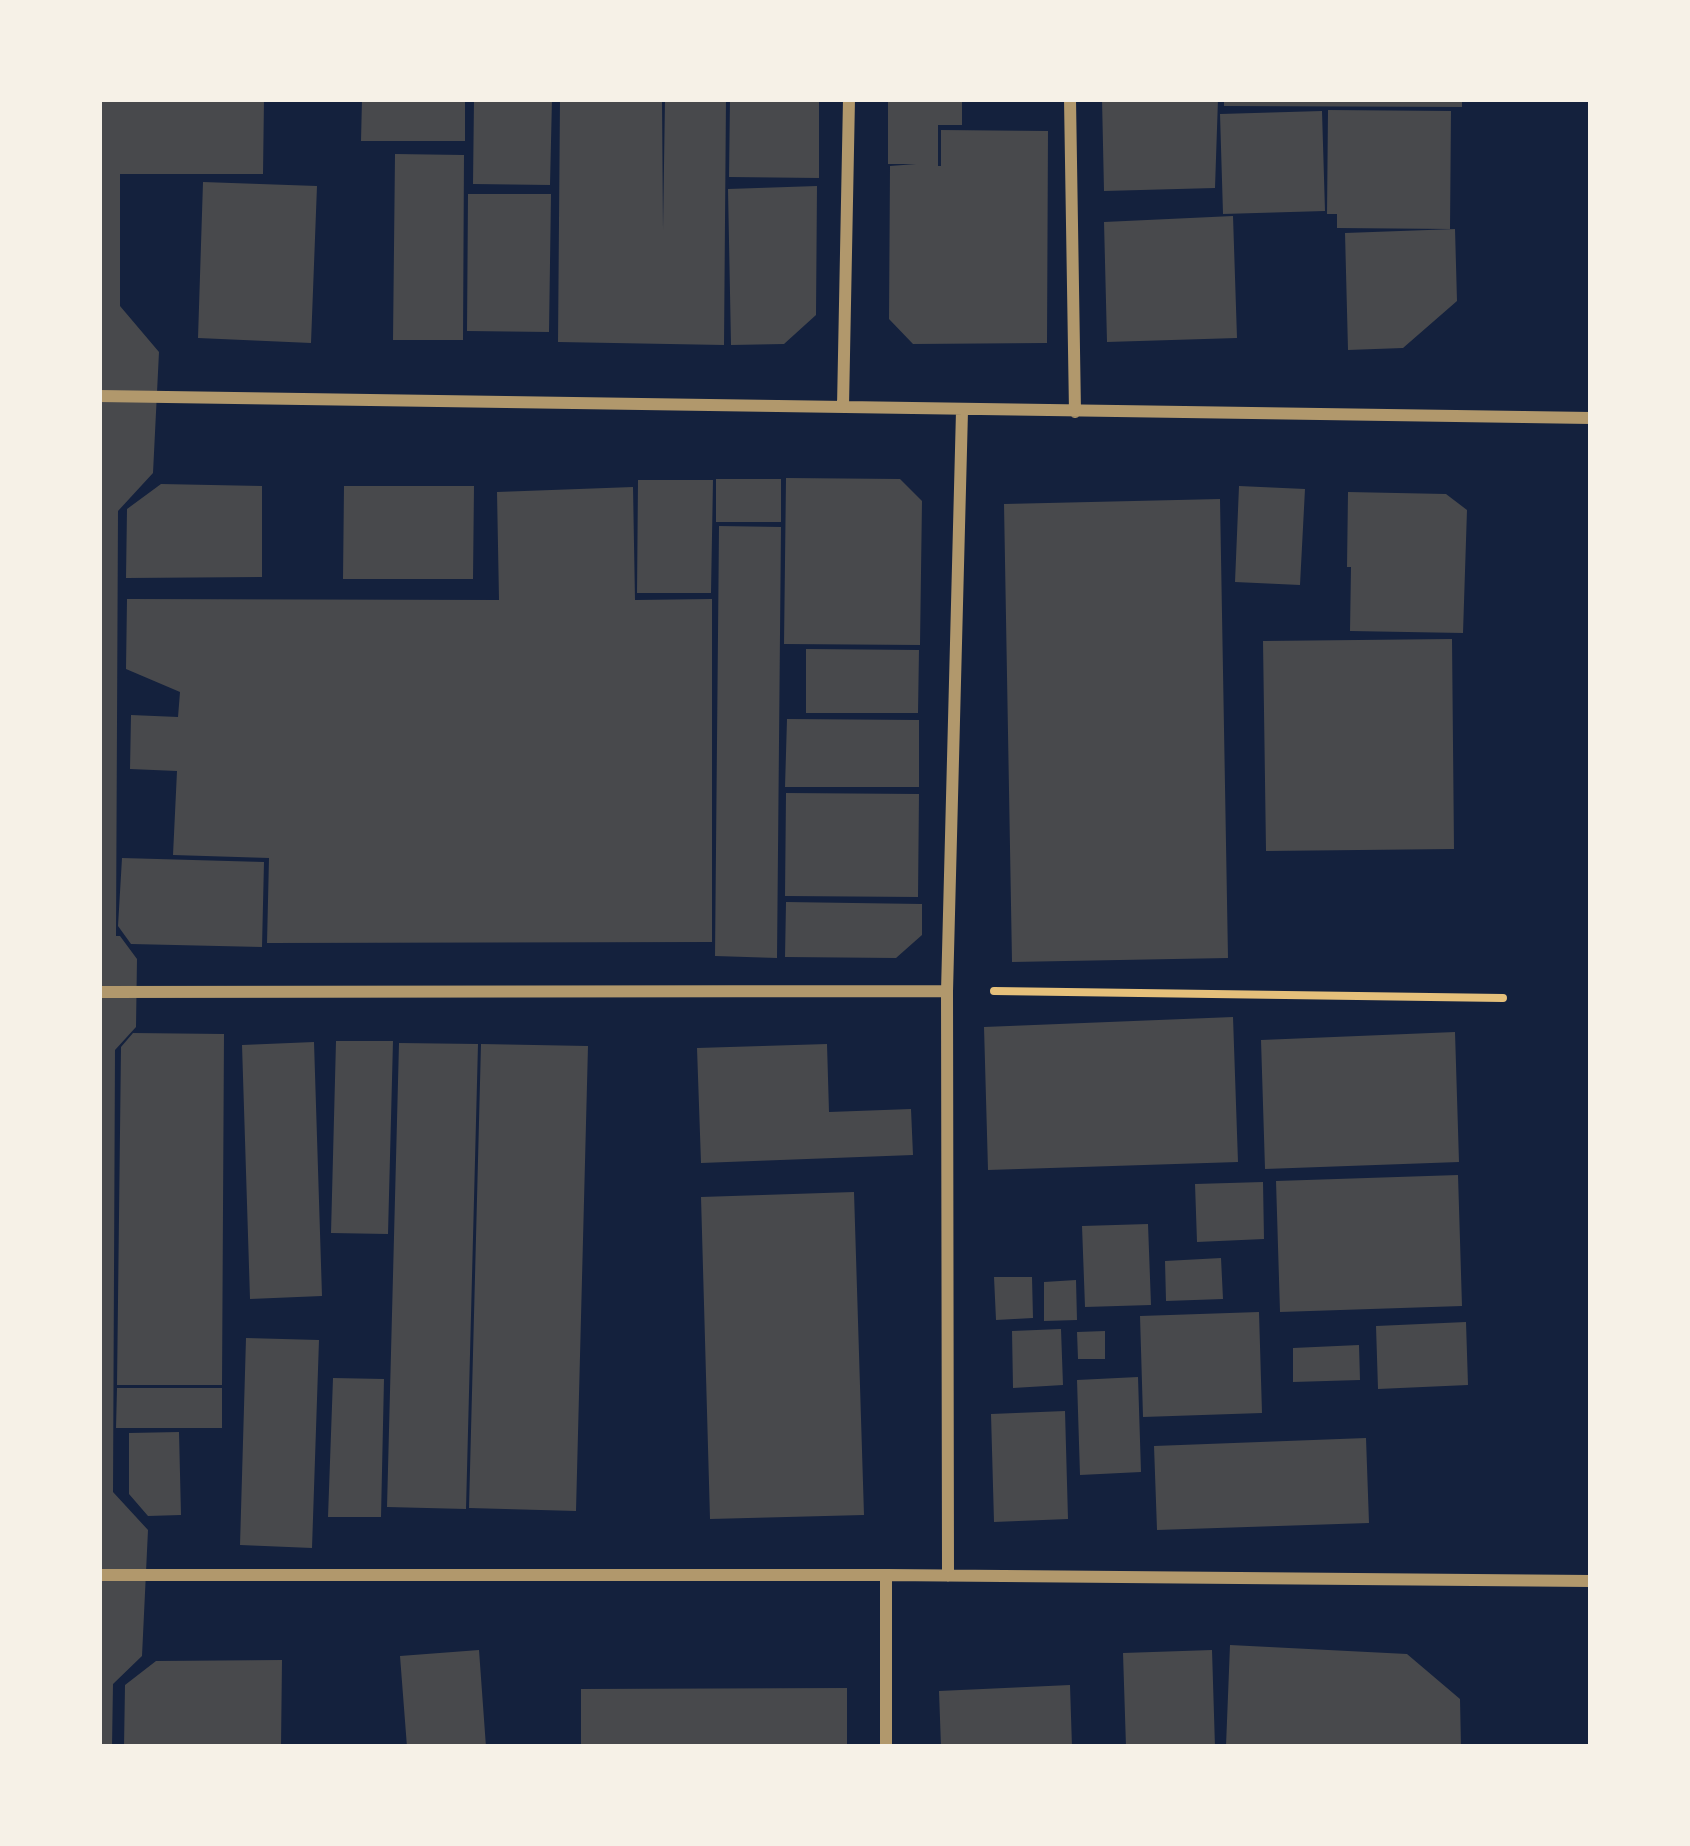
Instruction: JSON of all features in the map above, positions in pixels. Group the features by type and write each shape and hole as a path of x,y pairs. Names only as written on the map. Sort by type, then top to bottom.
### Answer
{"street":[{"path":"844,406 849,99"},
{"path":"1070,99 1075,412"},
{"path":"99,396 1591,418"},
{"path":"948,1576 947,991 962,411"},
{"path":"99,992 947,991"},
{"path":"99,1575 1591,1581"},
{"path":"886,1575 886,1747"}],"path":[{"path":"947,991 1503,998"}],"building":[{"path":"99,99 264,99 263,174 120,174 120,306 159,352 153,473 118,511 116,936 137,959 136,1027 115,1050 113,1492 148,1530 142,1656 113,1684 112,1747 99,1747"},
{"path":"362,99 465,99 465,141 361,141"},
{"path":"474,99 552,99 550,185 473,184"},
{"path":"560,99 662,99 663,230 665,99 726,99 724,345 558,342"},
{"path":"730,99 819,99 819,178 729,177"},
{"path":"888,99 962,99 962,125 938,125 938,166 941,130 1048,131 1047,343 913,344 889,319 890,166 916,164 888,164"},
{"path":"1102,99 1218,99 1215,188 1104,191"},
{"path":"1224,99 1462,99 1462,107 1224,106"},
{"path":"1328,110 1451,111 1450,229 1337,228 1337,214 1327,214"},
{"path":"1322,111 1325,211 1223,214 1220,114"},
{"path":"395,154 464,155 463,340 393,340"},
{"path":"203,182 317,186 311,343 198,338"},
{"path":"817,186 816,315 784,344 731,345 728,189"},
{"path":"468,194 551,194 549,332 467,331"},
{"path":"1233,216 1237,338 1107,342 1104,222"},
{"path":"1455,229 1457,301 1403,348 1348,350 1345,233"},
{"path":"786,478 900,479 922,501 920,645 784,644"},
{"path":"716,479 781,479 781,522 716,522"},
{"path":"638,480 713,480 711,593 637,593"},
{"path":"161,484 262,486 262,577 126,578 127,509"},
{"path":"344,486 474,486 473,579 343,579"},
{"path":"1239,486 1305,489 1300,585 1235,582"},
{"path":"633,487 635,600 712,599 712,942 267,943 269,858 173,855 177,771 130,769 131,715 178,717 180,692 126,669 127,599 499,600 497,492"},
{"path":"1348,492 1446,494 1467,510 1463,633 1350,631"},
{"path":"1220,499 1228,958 1012,962 1004,504"},
{"path":"719,526 781,527 777,958 715,956"},
{"path":"1452,639 1454,849 1266,851 1263,641"},
{"path":"806,649 919,650 918,713 806,713"},
{"path":"787,719 919,720 919,787 785,787"},
{"path":"786,793 919,794 918,897 785,896"},
{"path":"122,858 264,862 262,947 131,944 118,926"},
{"path":"786,902 922,904 922,935 896,958 785,957"},
{"path":"1233,1017 1238,1162 988,1170 984,1027"},
{"path":"1455,1032 1459,1162 1265,1169 1261,1040"},
{"path":"133,1033 224,1034 222,1385 117,1385 121,1047"},
{"path":"336,1041 393,1041 388,1234 331,1233"},
{"path":"314,1042 322,1296 250,1299 242,1045"},
{"path":"399,1043 478,1044 466,1509 387,1507"},
{"path":"481,1044 588,1046 576,1511 469,1508"},
{"path":"827,1044 829,1112 911,1109 913,1155 701,1163 697,1048"},
{"path":"1458,1175 1462,1306 1280,1312 1276,1181"},
{"path":"1263,1182 1264,1239 1197,1242 1195,1184"},
{"path":"854,1192 864,1515 710,1519 701,1197"},
{"path":"1148,1224 1151,1305 1085,1307 1082,1226"},
{"path":"1221,1258 1223,1299 1166,1301 1165,1261"},
{"path":"994,1277 1032,1277 1033,1318 996,1320"},
{"path":"1076,1280 1077,1320 1044,1321 1044,1282"},
{"path":"1259,1312 1262,1413 1143,1417 1140,1316"},
{"path":"1466,1322 1468,1385 1378,1389 1376,1326"},
{"path":"1061,1329 1063,1385 1013,1388 1012,1331"},
{"path":"1105,1331 1105,1359 1078,1359 1077,1332"},
{"path":"246,1338 319,1340 312,1548 240,1545"},
{"path":"1359,1345 1360,1380 1293,1382 1293,1348"},
{"path":"1138,1377 1141,1472 1080,1475 1077,1380"},
{"path":"333,1378 384,1379 381,1517 328,1517"},
{"path":"117,1388 222,1388 222,1428 116,1428"},
{"path":"1065,1411 1068,1519 994,1522 991,1414"},
{"path":"179,1432 181,1515 148,1516 129,1494 129,1433"},
{"path":"1366,1438 1369,1523 1157,1530 1154,1446"},
{"path":"1230,1645 1407,1654 1460,1699 1461,1747 1226,1746"},
{"path":"479,1650 486,1747 407,1747 400,1656"},
{"path":"1212,1650 1215,1747 1126,1747 1123,1653"},
{"path":"282,1660 281,1747 124,1747 125,1685 156,1661"},
{"path":"1070,1685 1072,1747 941,1747 939,1691"},
{"path":"847,1688 847,1747 581,1747 581,1689"}]}
